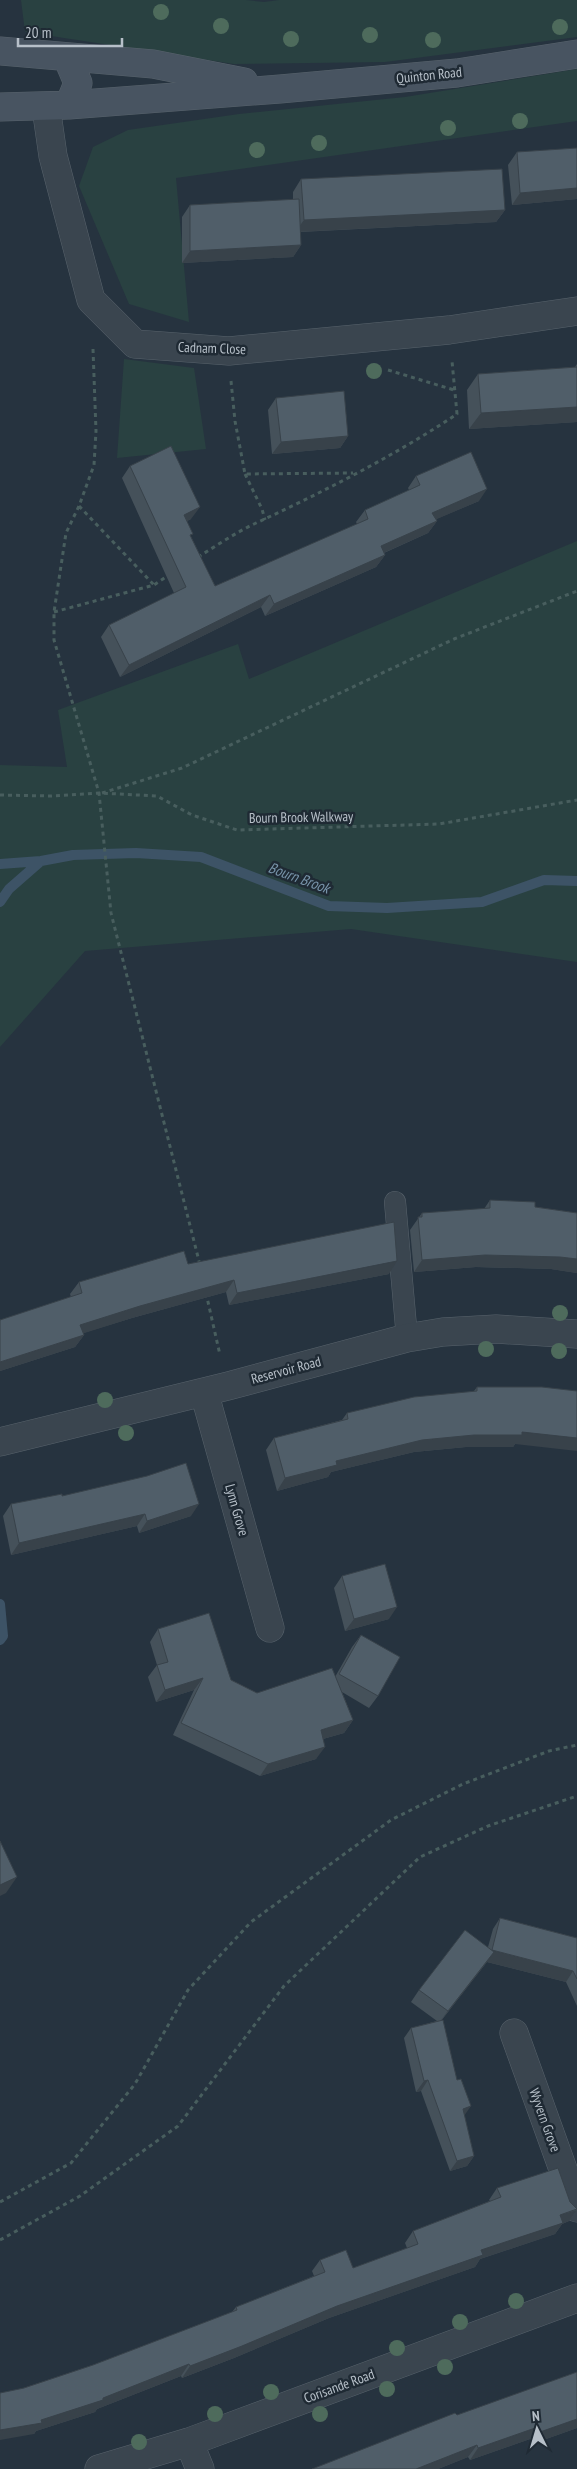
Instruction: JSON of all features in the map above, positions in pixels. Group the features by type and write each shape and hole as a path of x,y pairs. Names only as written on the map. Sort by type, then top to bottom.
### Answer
{"street":[{"name":"Quinton Road","path":"0,52 153,64 280,89"},
{"name":"Quinton Road","path":"0,107 58,106 280,89 457,72 577,54"},
{"path":"68,57 78,82 58,106 53,156 91,300"},
{"name":"Cadnam Close","path":"91,300 135,344 229,351 449,330 577,311"},
{"name":"Reservoir Road","path":"0,1442 216,1389 407,1338 442,1332 496,1329 577,1334"},
{"name":"Lynn Grove","path":"216,1389 270,1628"},
{"name":"Wyvern Grove","path":"514,2033 577,2208"},
{"name":"Corisande Road","path":"99,2469 188,2442 577,2298"},
{"path":"188,2442 200,2469"}],"lane":[{"path":"395,1202 407,1338"}],"path":[{"path":"91,300 96,431 94,465 79,506 66,533 54,612 54,640 99,793 111,913 202,1274"},
{"path":"195,559 254,524 295,506 428,433 456,414 449,330"},
{"path":"366,338 369,364 454,390"},
{"path":"229,351 235,421 245,474 262,509 265,520"},
{"path":"245,474 354,473"},
{"path":"79,506 154,585"},
{"path":"54,612 154,585 170,574"},
{"path":"99,793 182,768 454,639 577,591"},
{"name":"Bourn Brook Walkway","path":"0,795 51,796 99,793 156,796 192,815 237,830 439,824 577,800"},
{"path":"206,1292 216,1389"},
{"path":"0,2202 71,2163 135,2084 188,1990 251,1922 391,1820 463,1784 549,1751 577,1745"},
{"path":"0,2240 80,2196 178,2126 284,1986 420,1857 488,1826 577,1796"}],"green space":[{"path":"21,0 246,0 264,2 279,0 577,0 577,37 385,62 234,64 25,32"},
{"path":"577,69 577,121 176,178 189,322 129,304 79,186 93,147 128,130 239,114 405,97"},
{"path":"124,359 194,368 206,449 117,458"},
{"path":"577,541 577,962 351,929 85,951 0,1047 0,765 67,767 58,710 238,644 249,679"}],"building":[{"path":"577,148 577,188 520,193 517,152"},
{"path":"502,169 505,210 304,220 301,179"},
{"path":"299,199 301,245 190,251 190,205"},
{"path":"577,367 577,407 481,413 478,374"},
{"path":"344,391 348,436 281,442 276,398"},
{"path":"171,446 200,507 184,515 193,534 190,535 215,586 368,519 365,510 420,485 416,476 471,452 487,489 432,513 437,521 381,546 385,555 274,604 270,595 129,665 109,625 186,587 130,466"},
{"path":"490,1200 535,1202 535,1207 577,1213 577,1259 485,1255 422,1260 418,1217 422,1217 422,1213 490,1208"},
{"path":"394,1222 397,1261 237,1293 234,1280 80,1325 84,1335 0,1362 0,1320 82,1293 79,1282 184,1251 188,1264"},
{"path":"477,1387 542,1387 577,1391 577,1438 522,1432 522,1435 474,1435 422,1440 336,1461 337,1465 285,1478 274,1438 348,1419 347,1413 414,1397 477,1391"},
{"path":"186,1463 199,1504 147,1521 145,1514 19,1543 11,1504 62,1494 62,1496 147,1476"},
{"path":"385,1564 397,1607 354,1619 342,1576"},
{"path":"209,1613 231,1680 257,1693 332,1668 353,1720 321,1730 325,1747 268,1764 181,1723 203,1678 165,1690 157,1665 168,1662 158,1629"},
{"path":"361,1635 400,1657 378,1696 339,1674"},
{"path":"0,1841 17,1877 0,1885"},
{"path":"500,1918 577,1938 577,1979 573,1971 492,1950"},
{"path":"465,1930 494,1952 448,2011 419,1990"},
{"path":"443,2020 457,2080 461,2079 471,2106 463,2109 474,2156 457,2161 428,2080 424,2081 411,2028"},
{"path":"558,2168 570,2202 577,2209 560,2215 563,2223 481,2250 483,2255 337,2306 242,2346 190,2366 189,2364 103,2398 103,2400 41,2420 42,2423 0,2430 0,2393 24,2388 93,2365 237,2310 236,2307 325,2272 320,2260 346,2250 353,2268 418,2244 413,2231 501,2197 497,2188"},
{"path":"577,2372 577,2419 540,2432 538,2427 478,2448 477,2445 416,2469 312,2469 455,2413 457,2415"}],"waterway":[{"name":"Bourn Brook","path":"0,864 41,861 73,855 136,853 201,857 329,906 387,908 482,902 544,880 577,881"},
{"name":"Bourn Brook","path":"0,902 9,889 41,861"},
{"path":"0,1604 3,1636 0,1640"}]}
